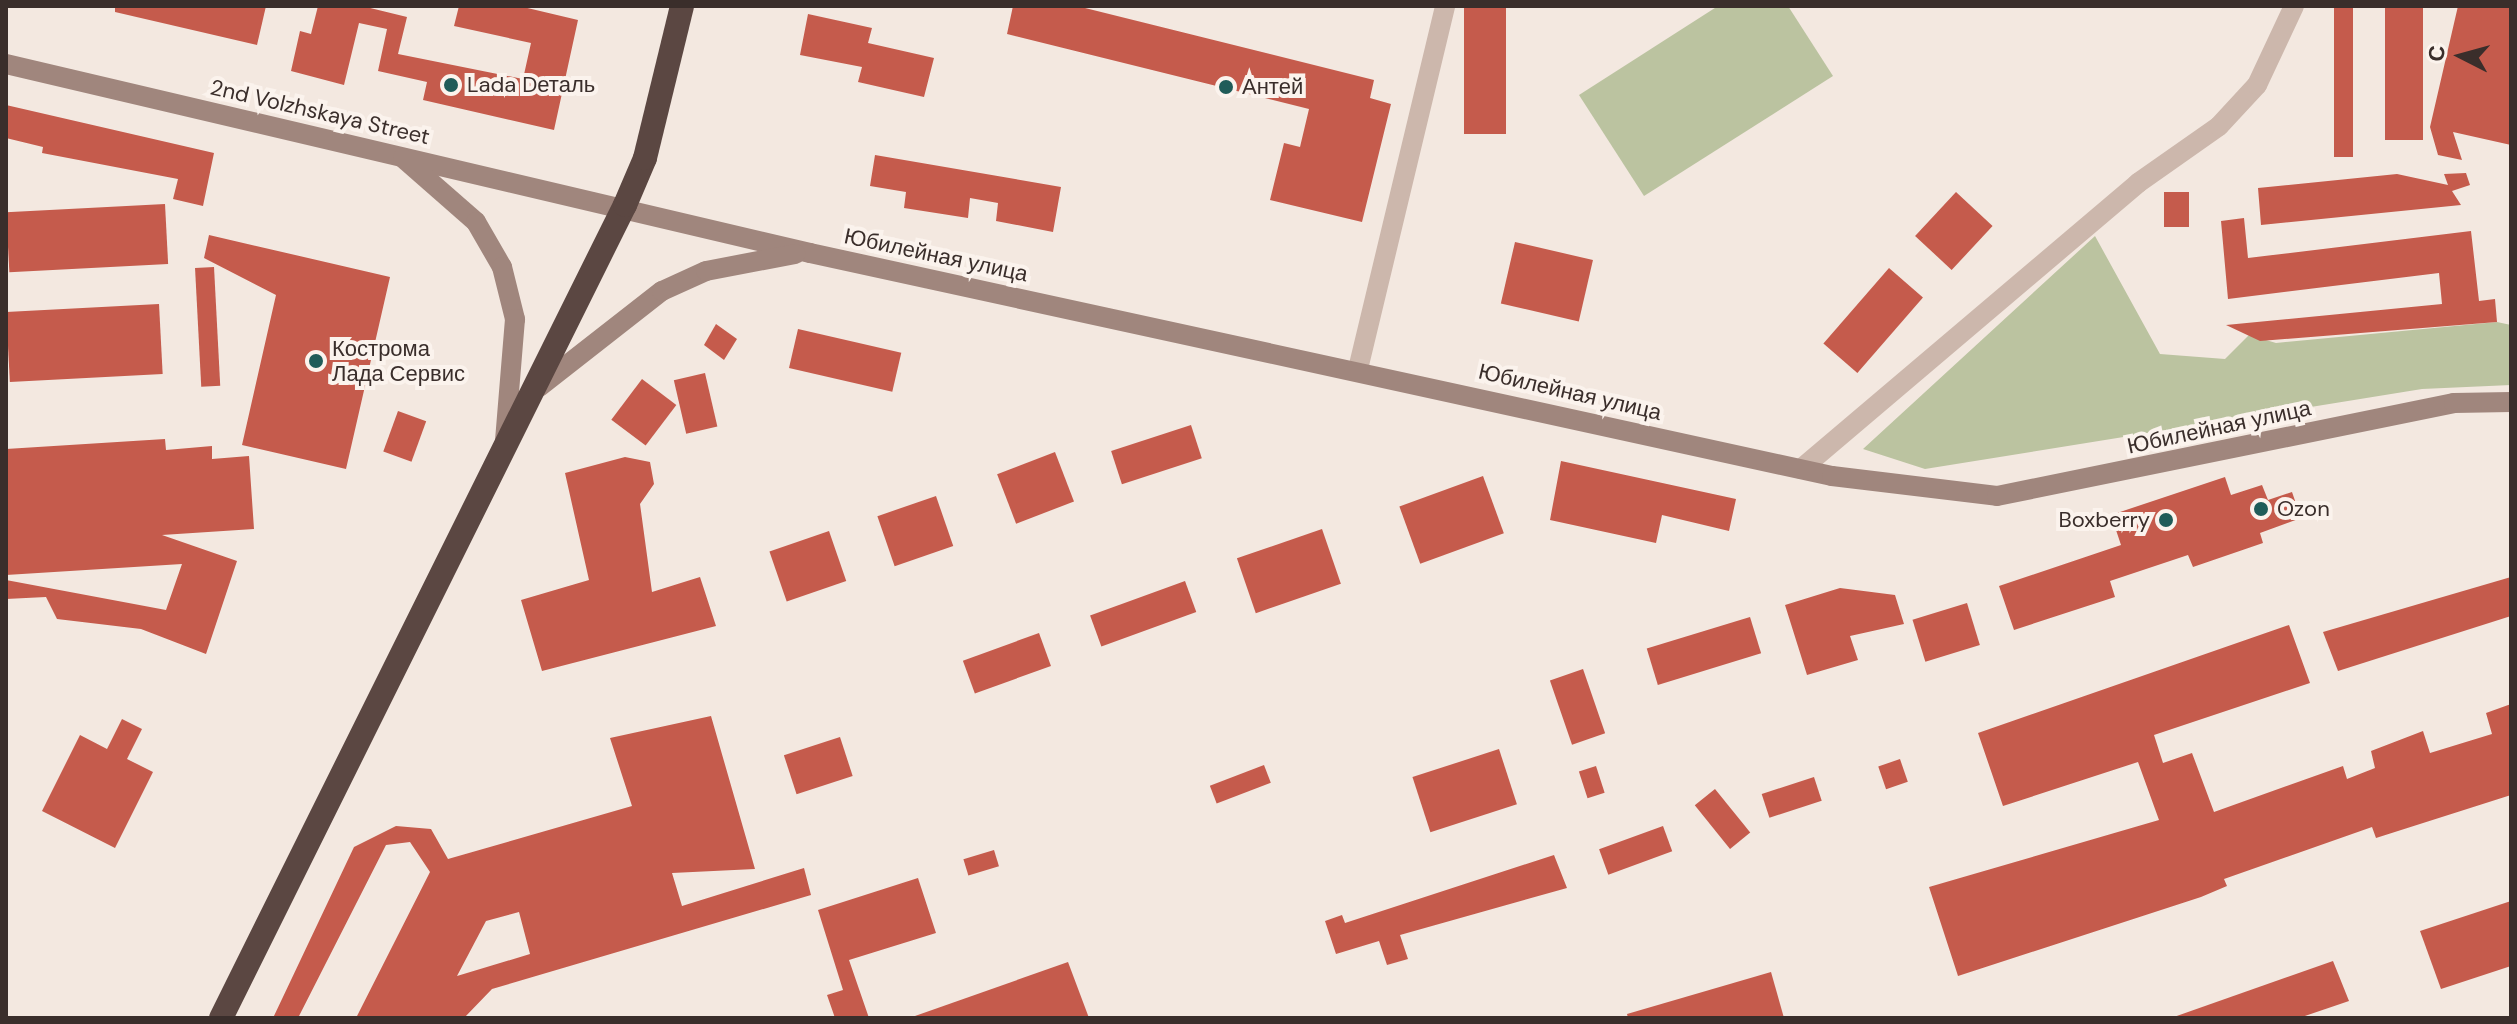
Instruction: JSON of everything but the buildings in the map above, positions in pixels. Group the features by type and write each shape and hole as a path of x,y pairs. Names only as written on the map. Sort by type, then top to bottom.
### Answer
{"highway":[{"path":"221,1018 539,387 625,205 645,158 682,6"}],"street":[{"path":"1358,369 1445,6"},
{"path":"1801,469 2138,183 2219,126 2257,85 2294,6"},
{"name":"2nd Volzhskaya Street","path":"6,64 625,205"},
{"path":"400,156 476,222 505,277 515,319 504,452"},
{"name":"Юбилейная улица","path":"625,205 810,253 1358,369 1801,469 1997,496 2454,403 2511,402"},
{"path":"539,387 662,291 753,258 810,253"}],"green space":[{"path":"1718,6 1788,6 1833,76 1644,196 1579,95"},
{"path":"2095,236 2160,354 2225,359 2249,335 2276,343 2497,322 2511,325 2511,385 2422,389 1925,469 1863,449"}],"place":[{"name":"Lada Dеталь","path":"451,85"},
{"name":"Антей","path":"1226,87"},
{"name":"Кострома Лада Сервис","path":"316,361"},
{"name":"Ozon","path":"2261,509"},
{"name":"Boxberry","path":"2166,520"}]}
